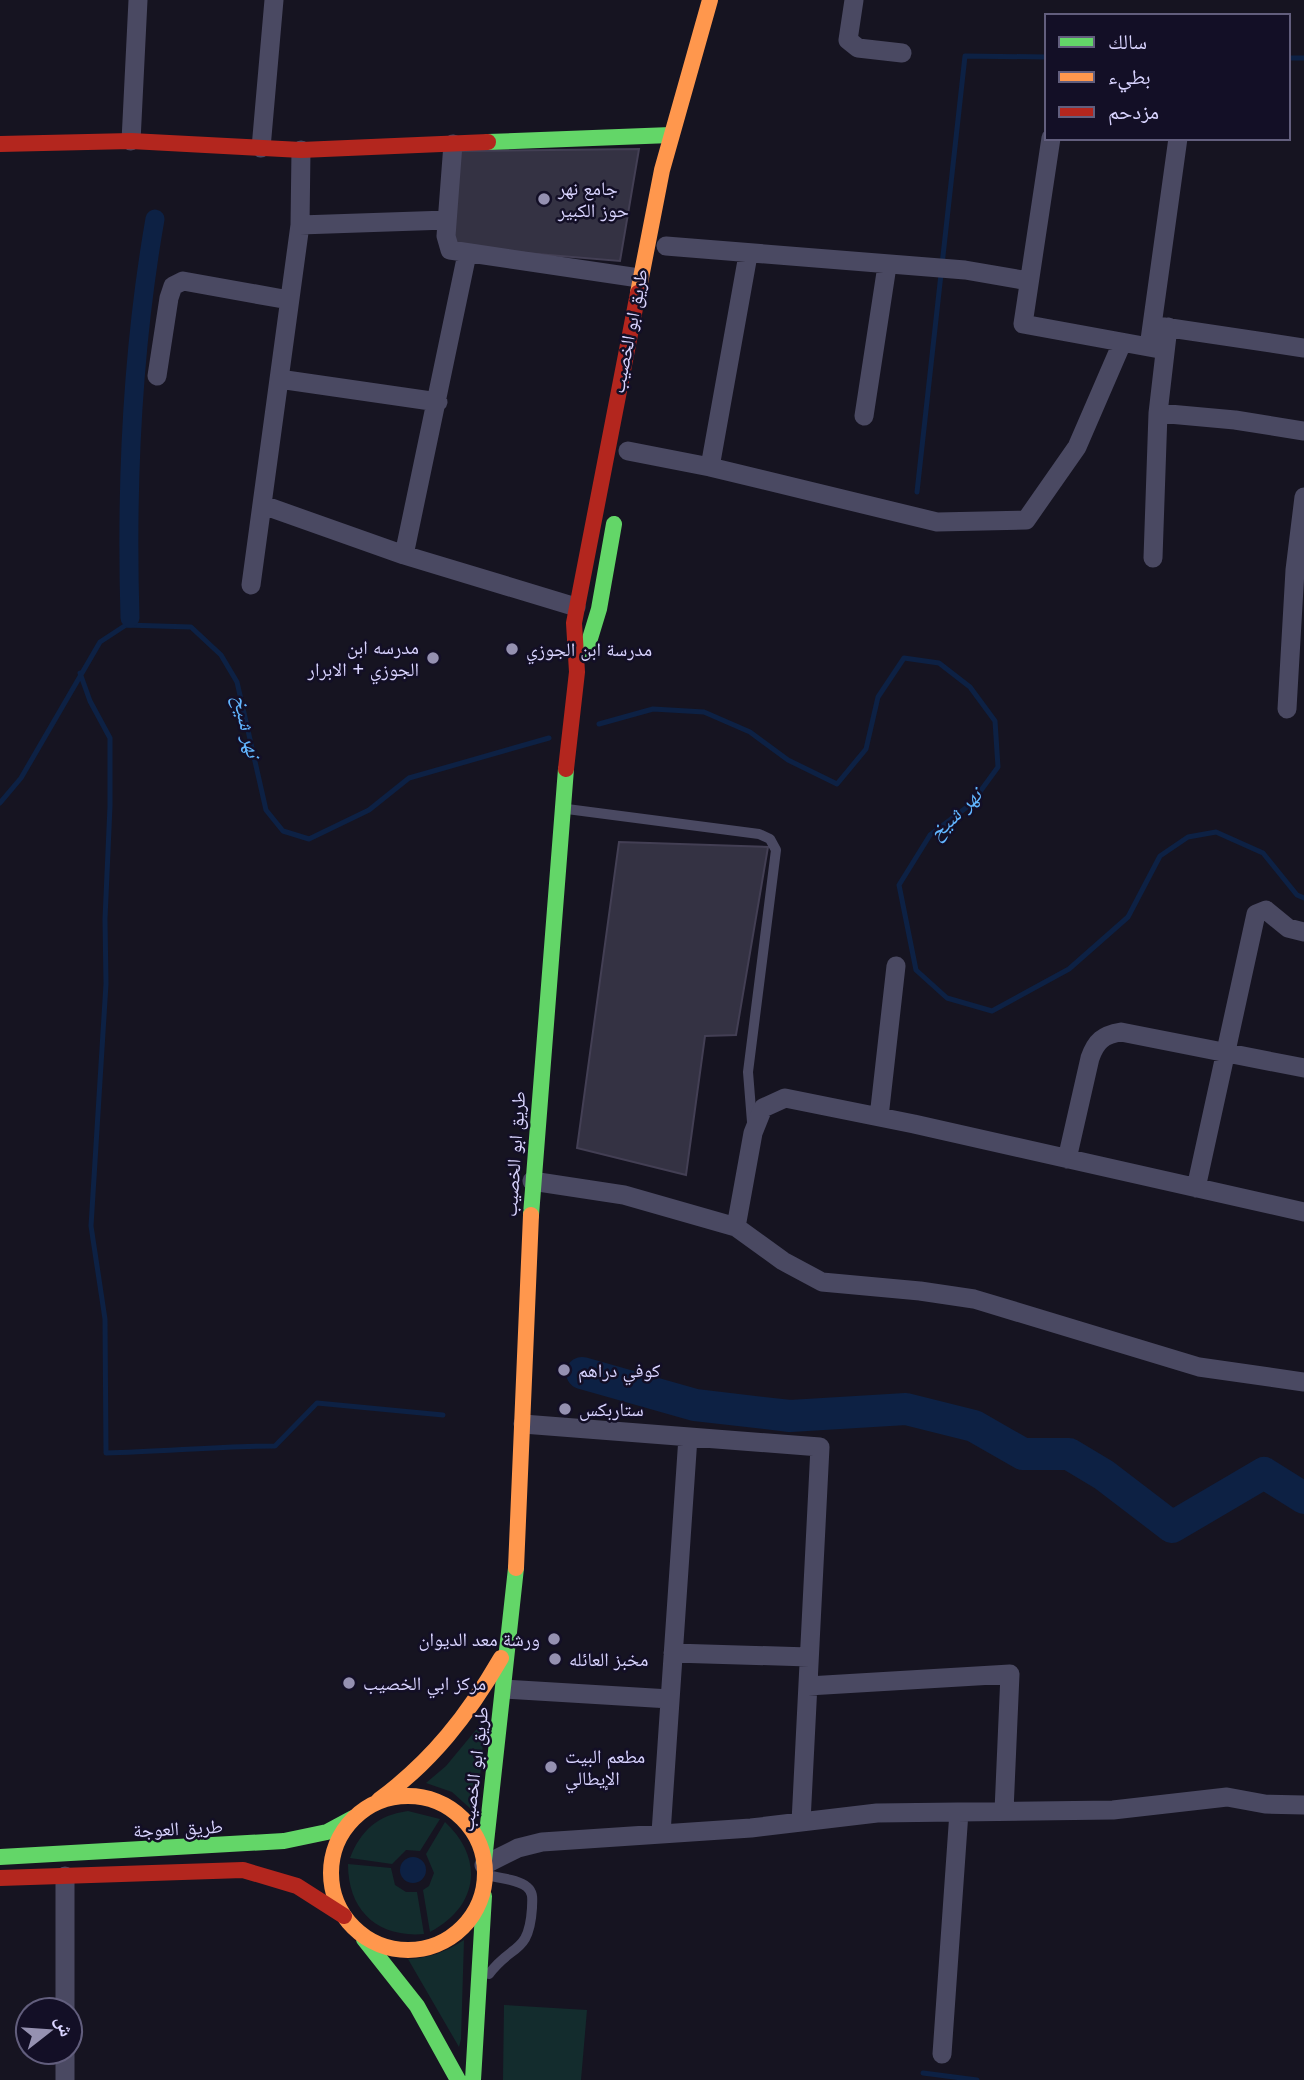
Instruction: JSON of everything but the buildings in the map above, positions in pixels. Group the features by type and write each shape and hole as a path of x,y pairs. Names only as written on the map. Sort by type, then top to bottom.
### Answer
{"main road":[{"name":"طريق ابو الخصيب","path":"473,2080 484,1870 510,1641 523,1424 533,1181 562,808 577,672 574,639 576,607 639,278 671,135 710,0"},
{"path":"0,144 131,141 301,150 671,135"},
{"name":"طريق ابو الخصيب","path":"577,672 595,625 618,504"},
{"name":"طريق ابو الخصيب","path":"372,1804 412,1777 448,1741 474,1708 510,1641"},
{"path":"344,1916 333,1887 333,1855 353,1818 372,1804 395,1797 414,1796 451,1809 477,1838 484,1870 479,1903 466,1924 448,1939 426,1948 391,1948 359,1933"},
{"name":"طريق العوجة","path":"0,1857 284,1841 327,1832 353,1818"},
{"path":"0,1878 243,1870 281,1877 315,1893 344,1916 403,1983 440,2038 458,2080"}],"street":[{"path":"131,141 138,0"},
{"path":"261,148 274,0"},
{"path":"854,0 848,40 858,48 902,53"},
{"path":"1051,140 1023,324 1157,348"},
{"path":"1153,558 1158,413 1157,348 1178,140"},
{"path":"453,144 446,236 450,250 639,278"},
{"path":"251,585 300,225 301,150"},
{"path":"300,225 447,220"},
{"path":"667,246 748,255 965,271 1028,281"},
{"path":"404,555 467,254"},
{"path":"710,467 748,255"},
{"path":"864,416 887,266"},
{"path":"157,376 173,286 183,281 289,300"},
{"path":"1160,326 1304,348"},
{"path":"628,451 710,467 937,522 1026,520 1077,447 1122,343"},
{"path":"279,379 438,402"},
{"path":"1158,413 1235,420 1304,431"},
{"path":"1287,709 1295,570 1304,497"},
{"path":"263,505 404,555 576,607"},
{"path":"1196,1188 1256,914 1266,910 1288,928 1304,932"},
{"path":"878,1117 896,966"},
{"path":"1067,1159 1090,1058 1095,1044 1106,1035 1121,1032 1304,1068"},
{"path":"736,1227 753,1133 763,1108 785,1098 1304,1212"},
{"path":"533,1181 624,1195 736,1227 783,1261 822,1282 920,1291 974,1300 1199,1367 1304,1382"},
{"path":"523,1424 820,1447 800,1822"},
{"path":"661,1833 688,1437"},
{"path":"673,1653 809,1657"},
{"path":"808,1686 1010,1674 1004,1811"},
{"path":"505,1689 670,1699"},
{"path":"484,1870 518,1847 542,1842 800,1822 877,1813 1113,1810 1227,1797 1265,1804 1304,1805"},
{"path":"942,2054 959,1812"},
{"path":"65,1876 65,1996"}],"lane":[{"path":"562,808 759,834 770,839 776,850 748,1072 753,1133"},
{"path":"478,1988 496,1965 523,1945 530,1931 533,1896 529,1889 521,1884 484,1870"}],"green space":[{"path":"485,1719 480,1778 473,1811 452,1792 426,1783 446,1766"},
{"path":"408,1811 440,1819 420,1851 406,1850 392,1864 350,1858 359,1839 379,1820"},
{"path":"445,1822 458,1836 466,1851 471,1882 458,1909 446,1922 430,1932 423,1890 429,1886 434,1873 426,1854"},
{"path":"348,1864 391,1868 395,1885 406,1892 417,1892 424,1934 392,1931 368,1918 353,1895"},
{"path":"464,1940 459,2047 408,1959 437,1954"},
{"path":"504,2005 587,2010 581,2080 503,2080"}],"water":[{"path":"413,1857 422,1861 426,1870 422,1879 413,1883 404,1879 400,1870 404,1861"}],"waterway":[{"path":"917,492 965,56 1045,57"},
{"path":"1290,58 1304,58"},
{"path":"130,618 132,418 141,318 155,219"},
{"name":"نهر شيخ","path":"0,803 21,778 100,642 126,625 191,627 221,655 237,682 266,810 283,831 309,839 369,810 409,778 549,738"},
{"name":"نهر شيخ","path":"599,724 653,709 704,712 750,732 788,760 837,784 866,749 878,697 904,658 939,663 970,687 995,721 998,767 971,804 930,835 899,885 916,970 947,998 992,1011 1069,969 1128,917 1160,856 1188,837 1216,832 1263,853 1297,895 1304,898"},
{"path":"80,673 90,701 110,738 106,984 91,1226 105,1319 106,1453 275,1446 317,1403 443,1415"},
{"path":"582,1373 695,1405 790,1416 906,1409 974,1426 1023,1454 1069,1454 1104,1475 1172,1527 1264,1473 1304,1498"},
{"path":"923,2073 977,2080"}],"traffic: fast":[{"path":"488,142 671,135"},
{"path":"585,655 599,609 614,524"},
{"path":"531,1215 566,769"},
{"path":"484,1861 516,1568"},
{"path":"0,1857 284,1841 327,1832 353,1818"},
{"path":"473,2080 484,1896"},
{"path":"364,1939 417,2006 458,2080"}],"traffic: slow":[{"path":"638,293 662,170 710,0"},
{"path":"516,1568 531,1215"},
{"path":"379,1800 416,1769 448,1736 501,1658"},
{"path":"408,1796 437,1802 462,1819 479,1844 485,1873 479,1902 462,1927 437,1944 408,1950 379,1944 354,1927 337,1902 331,1873 337,1844 354,1819 379,1802 408,1796"}],"traffic: jam":[{"path":"0,144 131,141 301,150 488,142"},
{"path":"566,769 577,672 574,623 638,293"},
{"path":"0,1878 243,1870 297,1886 344,1916"}],"place":[{"name":"جامع نهر حوز الكبير","path":"544,199"},
{"name":"مدرسة ابن الجوزي","path":"512,649"},
{"name":"مدرسه ابن الجوزي + الابرار","path":"433,658"},
{"name":"كوفي دراهم","path":"564,1370"},
{"name":"ستاربكس","path":"565,1409"},
{"name":"ورشة معد الديوان","path":"554,1639"},
{"name":"مخبز العائله","path":"555,1659"},
{"name":"مركز ابي الخصيب","path":"349,1683"},
{"name":"مطعم البيت الإيطالي","path":"551,1767"}]}
